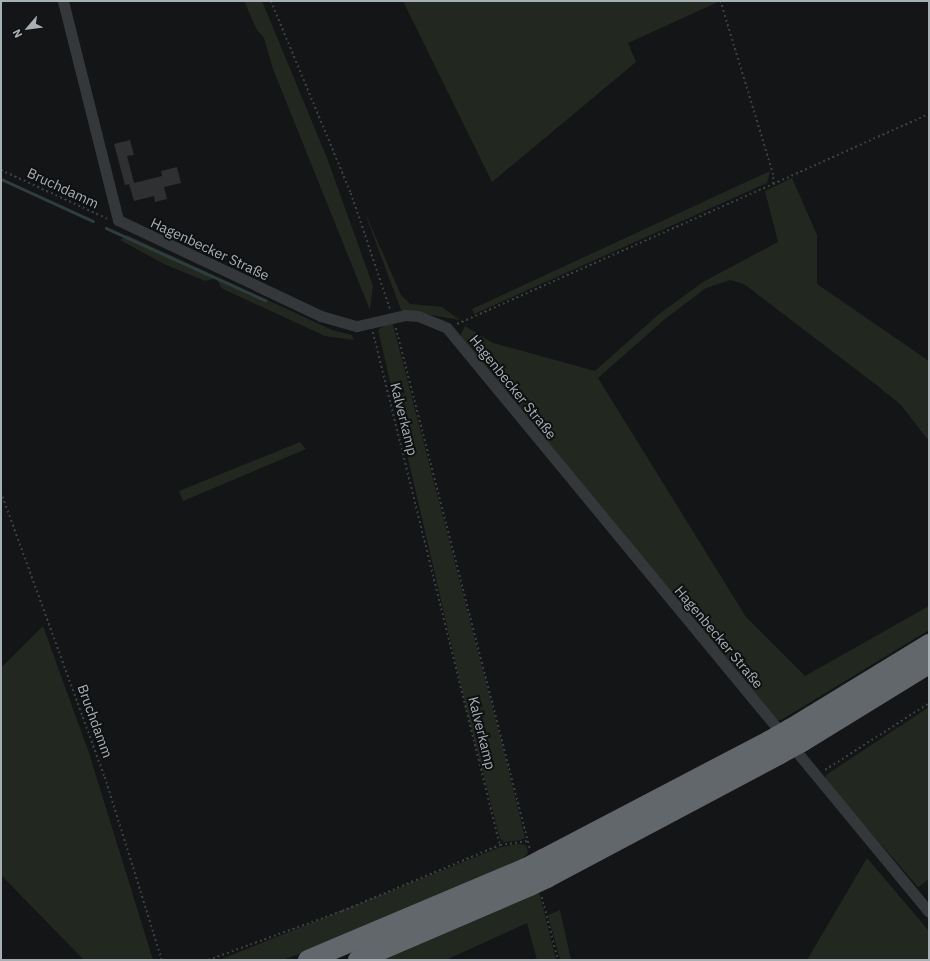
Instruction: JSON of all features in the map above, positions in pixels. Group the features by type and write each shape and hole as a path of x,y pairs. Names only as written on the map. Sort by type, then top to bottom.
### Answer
{"highway":[{"path":"358,960 536,873 775,748 929,644"},
{"path":"796,735 929,664"},
{"path":"308,960 536,873"}],"street":[{"path":"63,1 118,220"},
{"name":"Hagenbecker Straße","path":"118,220 321,316 357,326 393,317 418,316 448,328 815,777 929,912"}],"path":[{"path":"271,1 351,193 393,317 558,960"},
{"path":"720,1 774,175 773,184"},
{"path":"448,328 929,114"},
{"name":"Bruchdamm","path":"1,170 106,218 118,220"},
{"name":"Kalverkamp","path":"370,323 500,845"},
{"name":"Bruchdamm","path":"1,492 105,777 162,960"},
{"path":"815,777 929,703"},
{"path":"208,960 342,911 500,845 528,841"}],"shaded area":[{"path":"244,1 262,1 327,158 373,286 370,310 273,69 264,38 257,30"},
{"path":"403,1 718,2 628,43 636,62 492,182"},
{"path":"770,171 767,183 474,314 472,309"},
{"path":"792,178 817,235 817,284 929,361 929,441 901,405 879,387 744,284 730,280 706,288 665,319 598,378 746,617 805,676 929,606 929,630 781,720 775,720 460,336 465,326 493,343 595,371 659,314 703,282 778,242 765,191"},
{"path":"363,208 401,295 410,304 442,307 460,320 401,310"},
{"path":"127,235 332,330 352,335 354,340 325,336 221,288 217,278 205,281 164,264 120,240"},
{"path":"392,321 506,760 525,838 521,840 504,842 500,838 466,707 378,330"},
{"path":"300,442 306,449 183,501 179,491"},
{"path":"43,626 89,753 153,960 84,960 1,875 1,668"},
{"path":"929,707 929,879 918,887 826,781 826,775"},
{"path":"516,844 526,845 528,853 522,859 319,947 282,960 219,960 498,848"},
{"path":"867,858 929,931 929,960 807,960"},
{"path":"539,892 556,960 537,960 527,923 446,960 384,960"},
{"path":"560,910 571,960 560,960 548,915"}],"building":[{"path":"130,140 134,155 127,156 134,183 162,176 161,171 177,167 181,183 164,187 167,199 155,202 154,196 134,201 129,184 125,185 114,144"}],"waterway":[{"path":"1,179 93,221"},
{"path":"106,228 265,300"}]}
